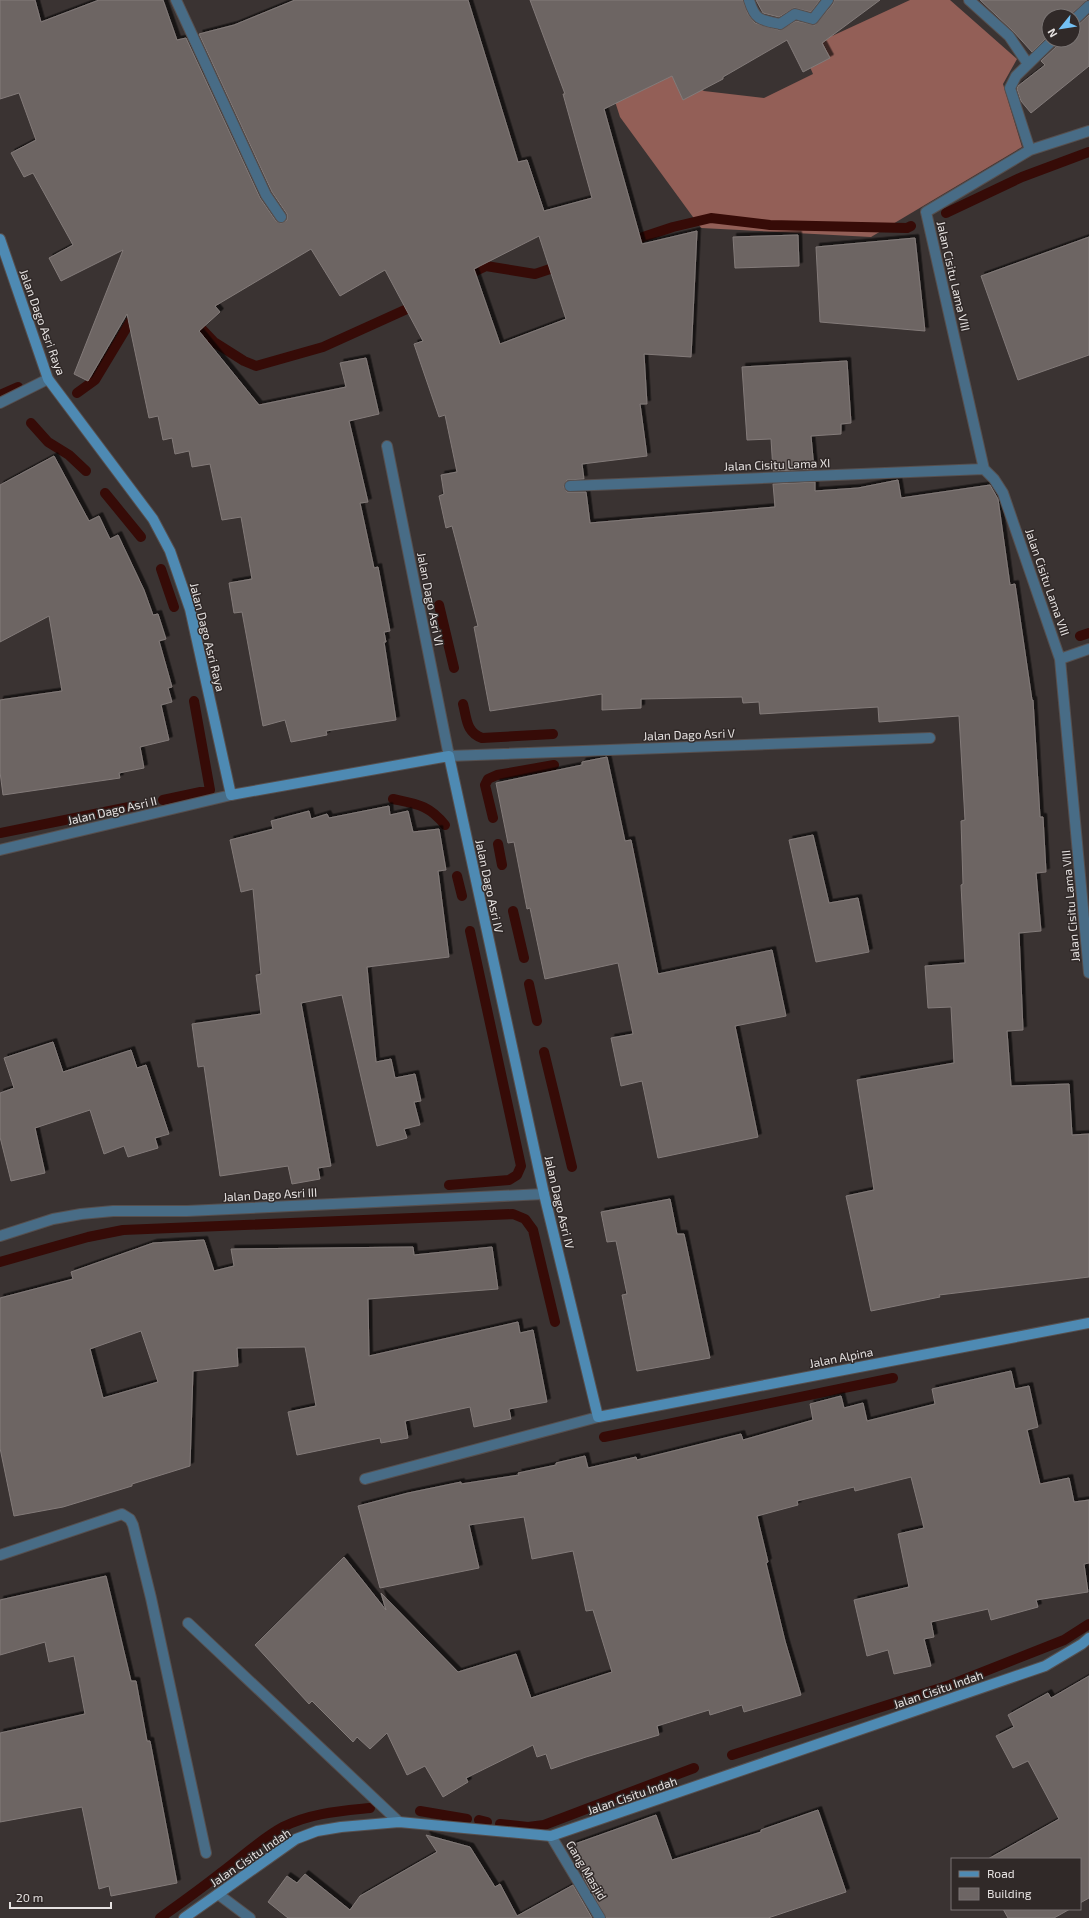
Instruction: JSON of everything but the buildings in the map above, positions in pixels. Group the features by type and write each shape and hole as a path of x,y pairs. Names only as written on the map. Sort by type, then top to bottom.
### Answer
{"street":[{"path":"176,0 266,195 281,217"},
{"path":"749,0 753,14 762,20 780,24 795,14 813,19 828,0"},
{"path":"969,0 991,22 1009,36 1028,64"},
{"path":"1081,14 1089,6"},
{"path":"1045,48 1016,76 1010,88 1030,150 1089,131"},
{"name":"Jalan Cisitu Lama VIII","path":"1030,150 939,206 926,212 984,469 994,479 1003,493 1060,659 1089,973"},
{"name":"Jalan Dago Asri Raya","path":"0,239 48,379 153,520 170,551 190,609 230,795"},
{"path":"0,403 48,379"},
{"name":"Jalan Dago Asri VI","path":"387,446 449,756"},
{"name":"Jalan Cisitu Lama XI","path":"570,486 984,469"},
{"path":"1060,659 1089,649"},
{"name":"Jalan Dago Asri V","path":"449,756 930,738"},
{"path":"230,795 449,756"},
{"name":"Jalan Dago Asri IV","path":"449,756 544,1194 598,1417"},
{"name":"Jalan Dago Asri II","path":"0,850 230,795"},
{"name":"Jalan Dago Asri III","path":"0,1236 53,1219 81,1214 113,1211 187,1211 544,1194"},
{"name":"Jalan Alpina","path":"598,1417 1089,1323"},
{"path":"365,1478 598,1417"},
{"path":"0,1555 122,1514 130,1519 133,1525 152,1598 206,1854"},
{"path":"188,1623 399,1822"},
{"name":"Jalan Cisitu Indah","path":"184,1918 296,1839 317,1831 341,1826 399,1822 551,1836 1045,1666 1082,1644 1089,1638"},
{"name":"Gang Masjid","path":"551,1836 600,1918"},
{"path":"218,1894 250,1918"}],"shaded area":[{"path":"910,0 950,0 1017,59 1003,84 1022,147 871,237 701,228 620,117 611,89 660,59 686,81 704,91 764,98 813,74 798,39 817,24 832,36"}],"waterway":[{"path":"946,213 1022,177 1089,152"},
{"path":"628,242 673,227 711,218 770,225 907,228 911,226"},
{"path":"463,277 486,266 535,274 562,265"},
{"path":"193,320 214,342 244,361 256,366 323,347 418,304"},
{"path":"77,393 95,380 136,312"},
{"path":"0,395 18,387"},
{"path":"31,423 48,442 69,455 86,471"},
{"path":"105,493 141,537"},
{"path":"161,569 174,607"},
{"path":"439,605 454,668"},
{"path":"1080,636 1089,633"},
{"path":"163,800 210,790 194,701"},
{"path":"463,704 470,729 482,738 553,734"},
{"path":"493,818 485,785 488,779 497,775 554,765"},
{"path":"393,799 422,806 434,813 445,825"},
{"path":"0,833 134,806"},
{"path":"498,844 502,865"},
{"path":"457,876 462,896"},
{"path":"513,911 524,958"},
{"path":"449,1185 509,1180 517,1175 521,1166 470,931"},
{"path":"529,984 537,1021"},
{"path":"544,1052 572,1167"},
{"path":"0,1262 88,1237 123,1230 513,1214 525,1219 533,1230 555,1322"},
{"path":"604,1437 893,1378"},
{"path":"732,1755 950,1685 1064,1640 1089,1624"},
{"path":"500,1824 528,1827 544,1825 694,1768"},
{"path":"160,1918 207,1884 259,1843 283,1827 293,1822 315,1816 370,1808"},
{"path":"420,1811 467,1819"},
{"path":"479,1820 487,1822"}]}
